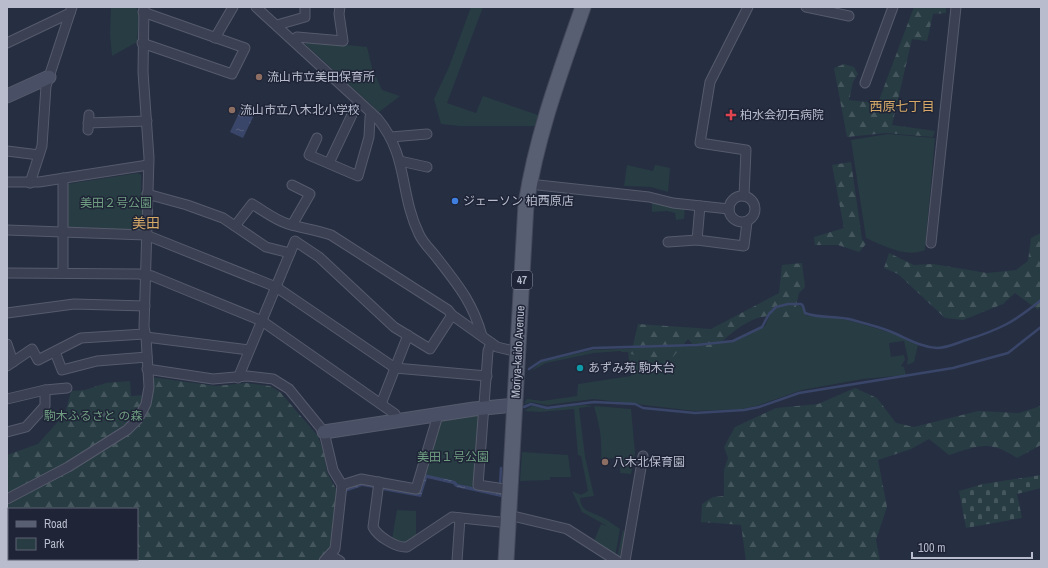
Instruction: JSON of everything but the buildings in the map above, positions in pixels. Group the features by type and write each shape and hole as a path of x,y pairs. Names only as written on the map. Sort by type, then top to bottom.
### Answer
{"main road":[{"name":"Moriya-kaido Avenue","path":"506,561 524,236 529,184 536,146 545,115 583,7"}],"street":[{"path":"216,38 233,7"},
{"path":"278,25 305,17 305,7"},
{"path":"295,41 297,37 343,41 339,14 340,7"},
{"path":"744,196 746,150 700,143 710,82 748,7"},
{"path":"805,7 849,16"},
{"path":"865,83 893,7"},
{"path":"931,243 956,7"},
{"path":"7,499 68,467 127,430 138,419 146,404 149,386 145,336 148,165 142,43 143,9 245,48 232,74 142,43"},
{"path":"262,9 372,114 391,137 400,162 414,220 419,234 471,305 482,336"},
{"path":"7,43 71,10"},
{"path":"30,183 42,146 45,96 49,77 71,10"},
{"path":"7,96 49,77"},
{"path":"329,163 358,102"},
{"path":"317,138 308,155 358,176 369,137 370,117 372,114"},
{"path":"88,123 147,121"},
{"path":"391,137 426,134"},
{"path":"7,151 39,155"},
{"path":"400,162 428,167"},
{"path":"7,182 30,183 148,165"},
{"path":"63,272 64,178"},
{"path":"529,184 649,196 673,203 729,210"},
{"path":"292,185 310,194 292,225"},
{"path":"147,194 223,218 266,248 290,253"},
{"path":"740,196 744,196 752,200 755,208 754,216 747,222 743,223 734,220 731,217 729,210 732,200 740,196"},
{"path":"235,226 252,204 276,219 292,225 314,229 330,235 448,310 452,315 491,343 510,352 518,352"},
{"path":"697,240 700,206"},
{"path":"668,242 697,240 744,246 747,222"},
{"path":"7,230 146,235 276,287 395,368 487,376"},
{"path":"238,378 295,241 319,257 394,327 430,349 452,315"},
{"path":"7,273 63,272 146,275 262,321 395,414 397,421"},
{"path":"7,313 74,304 145,306"},
{"path":"381,404 408,335"},
{"path":"7,344 10,364 32,349 38,360 81,338 145,336 249,350"},
{"path":"491,343 478,485 511,490"},
{"path":"55,352 62,370 97,361 147,356"},
{"path":"147,369 213,379 238,378 247,376 273,379 289,389 324,432 333,470 342,485 335,549 327,558 340,561"},
{"path":"7,400 46,390 67,388"},
{"path":"7,432 26,427 45,406 46,390"},
{"path":"324,432 484,408 515,405"},
{"path":"342,485 361,479 416,489 438,415"},
{"path":"625,561 643,456"},
{"path":"379,482 373,528 375,533 401,547 407,547 452,517 509,519 567,529 617,561"},
{"path":"457,561 460,518"}],"green space":[{"path":"111,7 136,7 139,14 137,42 112,56 110,34"},
{"path":"471,7 483,7 447,103 476,113 483,96 538,115 535,126 460,126 441,124 434,99 449,67"},
{"path":"914,7 946,7 946,13 933,14 927,41 912,39 892,125 935,131 933,137 886,133 847,137 834,68 844,64 854,67 858,74 853,82 849,100 878,103"},
{"path":"306,41 367,47 372,68 382,90 400,96 379,112 305,44"},
{"path":"888,134 935,138 925,250 910,253 903,252 866,238 851,140"},
{"path":"851,162 862,239 866,244 859,252 838,245 815,245 814,237 844,228 832,165"},
{"path":"627,165 653,171 655,165 670,168 668,192 651,187 624,186"},
{"name":"美田２号公園","path":"138,173 141,175 141,192 144,192 144,228 141,232 69,229 66,226 67,184"},
{"path":"652,202 685,208 684,219 676,220 675,213 667,211 652,212"},
{"path":"1041,233 1041,306 1038,310 1015,293 1003,304 963,320 945,318 898,274 884,268 889,253 914,265 933,264 987,273 1016,270 1028,261 1031,238"},
{"path":"802,263 805,287 799,293 794,316 787,320 775,316 753,320 731,333 704,358 688,339 668,363 631,354 638,324 711,329 779,293 782,265"},
{"path":"796,304 802,307 807,316 835,317 851,321 892,333 918,345 914,362 907,365 908,359 904,341 889,343 891,357 904,355 905,360 901,366 904,367 906,375 863,379 802,390 743,409 694,411 594,399 547,405 531,402 524,404 527,399 542,401 577,396 578,384 631,376 628,352 621,351 594,353 546,363 531,371 541,362 592,350 697,346 736,341 765,326 770,315"},
{"path":"151,377 216,386 246,383 270,386 280,392 318,436 324,454 327,472 339,495 331,548 319,561 107,561 138,560 138,508 8,508 8,560 49,561 7,561 7,503 138,424"},
{"name":"駒木ふるさと の森","path":"130,381 131,396 146,395 138,415 116,434 7,497 7,455 38,444 65,414 71,391 85,390 106,383"},
{"path":"855,388 877,398 896,423 914,427 978,411 1019,413 1041,406 1041,445 1017,458 999,448 991,446 976,447 949,455 929,439 911,449 878,460 887,507 876,540 880,561 746,561 741,525 701,522 702,504 713,497 724,496 724,470 728,458 724,447 735,427 776,408 818,404"},
{"path":"583,405 631,409 635,453 631,474 620,473 621,458 601,459 600,432 594,406 579,408 585,456 594,496 580,498 583,508 609,521 620,529 615,557 594,541 601,524 607,526 582,512 572,491 581,495 588,491 581,456 578,455 574,409 540,412 524,411 532,406 547,409"},
{"name":"美田１号公園","path":"476,414 479,418 473,488 424,474 439,422 443,419"},
{"path":"522,452 568,455 571,477 550,477 550,480 520,481"},
{"path":"1041,475 1041,488 1017,494 1022,518 966,528 959,491 983,484"},
{"path":"397,510 416,511 416,537 406,544 392,539"},
{"path":"623,529 625,534 619,558 617,558"}],"water":[{"path":"243,105 256,111 243,138 230,132"},
{"path":"424,474 455,481 458,484 502,493 501,497 456,487 453,484 427,478 421,497 382,490 384,487 418,493"},
{"path":"361,483 372,484 374,488 362,486 345,492 346,488"}],"waterway":[{"path":"529,369 541,361 593,348 697,345 733,341 762,327 769,314 776,307 788,304 801,304 805,313 811,315 853,320 884,329 920,344 941,348 997,329 1014,320 1041,300"},
{"path":"524,407 531,404 547,408 594,402 635,404 643,408 695,413 744,410 759,407 799,393 953,368 1008,353 1041,327"},
{"path":"500,485 501,468"}],"place":[{"name":"流山市立美田保育所","path":"259,77"},
{"name":"流山市立八木北小学校","path":"232,110"},
{"name":"柏水会初石病院","path":"731,115"},
{"name":"ジェーソン 柏西原店","path":"455,201"},
{"name":"あずみ苑 駒木台","path":"580,368"},
{"name":"八木北保育園","path":"605,462"}],"district":[{"name":"西原七丁目","path":"902,106"},
{"name":"美田","path":"146,223"}]}
